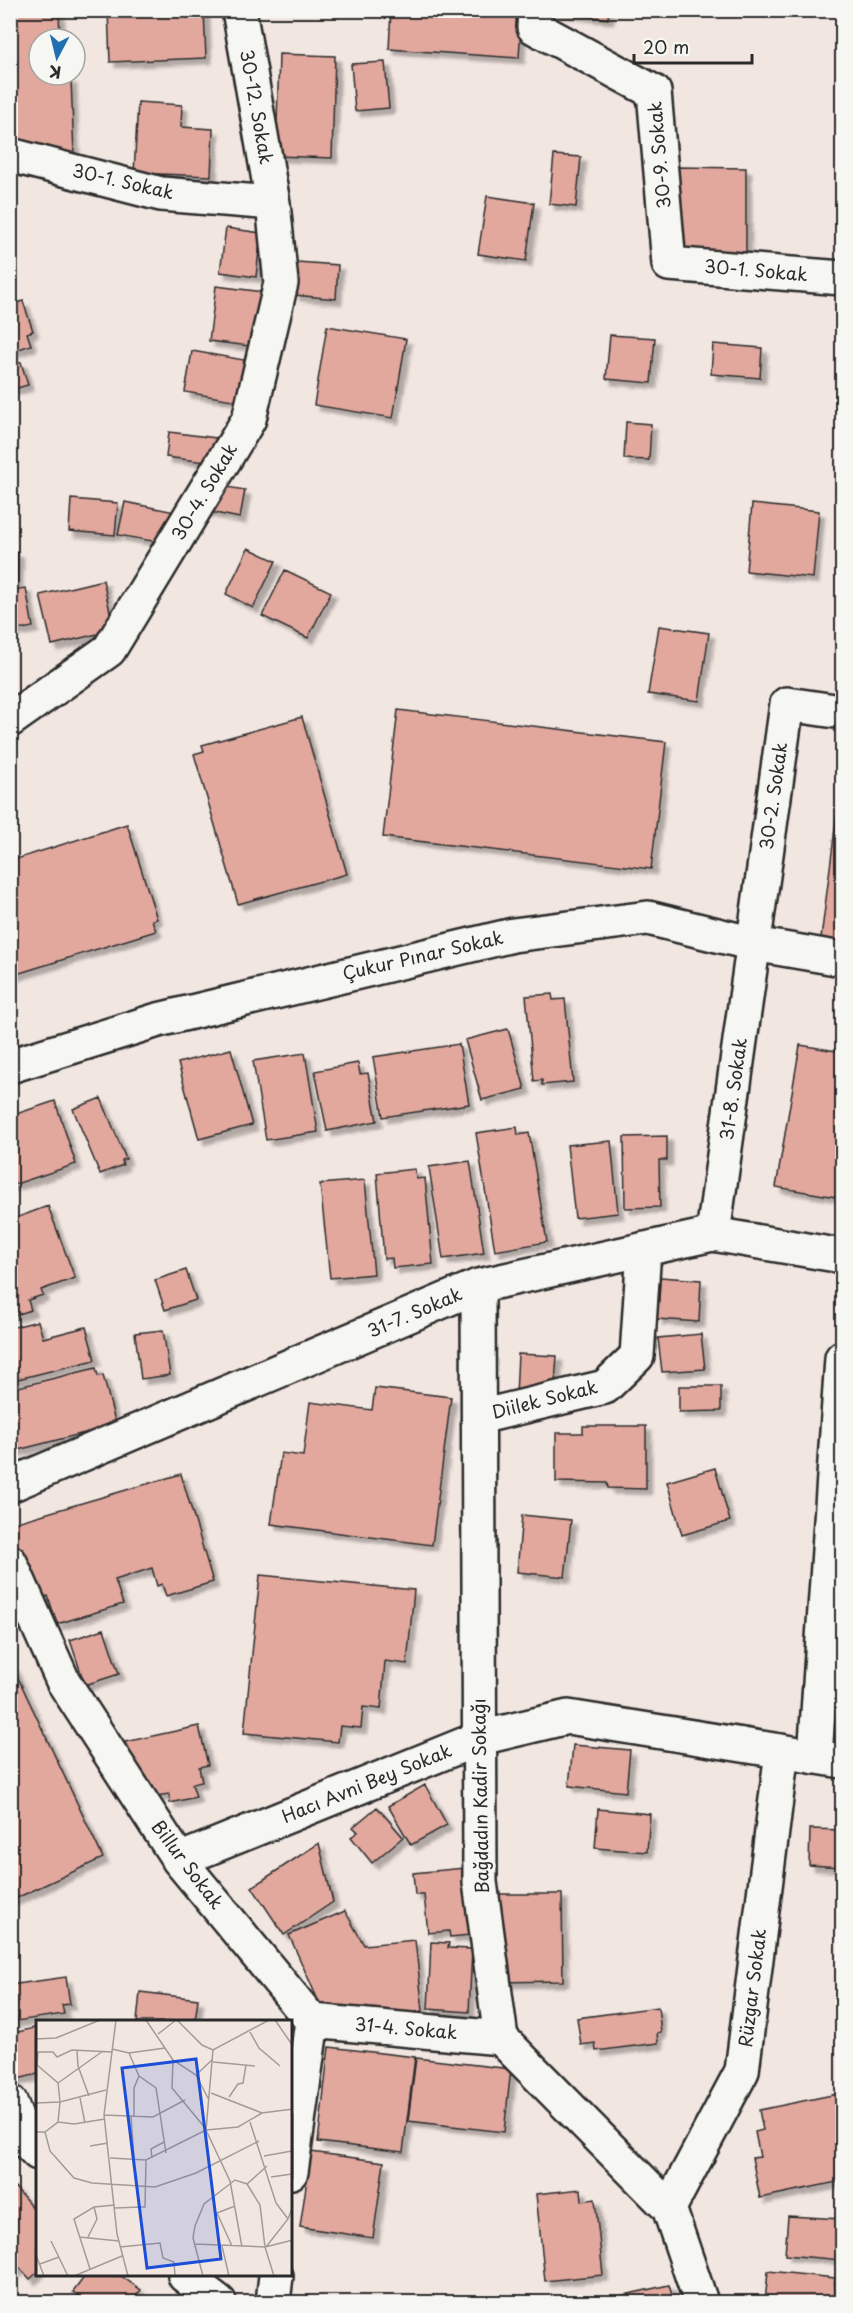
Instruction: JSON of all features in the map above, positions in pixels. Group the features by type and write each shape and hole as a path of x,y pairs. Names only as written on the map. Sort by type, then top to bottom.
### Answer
{"street":[{"name":"30-12. Sokak","path":"239,10 273,203"},
{"name":"30-9. Sokak","path":"535,10 534,27 654,92 669,264"},
{"name":"30-1. Sokak","path":"10,155 161,194 273,203"},
{"name":"30-4. Sokak","path":"10,720 109,650 249,419 281,283 273,203"},
{"name":"30-1. Sokak","path":"669,264 843,278"},
{"name":"30-2. Sokak","path":"754,944 787,704 843,711"},
{"name":"Çukur Pınar Sokak","path":"10,1066 158,1020 513,935 648,918 754,944 843,959"},
{"name":"31-8. Sokak","path":"713,1234 754,944"},
{"name":"31-7. Sokak","path":"10,1485 478,1286 713,1234 843,1257"},
{"name":"Diilek Sokak","path":"478,1417 605,1387 637,1356 644,1249"},
{"name":"Bağdadın Kadir Sokağı","path":"478,1286 480,1882 501,2038"},
{"path":"829,1759 843,1358"},
{"name":"Billur Sokak","path":"10,1562 63,1681 179,1860 312,2021"},
{"name":"Hacı Avni Bey Sokak","path":"179,1860 480,1738 568,1717 829,1759"},
{"name":"Rüzgar Sokak","path":"669,2208 742,2071 782,1751"},
{"path":"292,2165 312,2021"},
{"name":"31-4. Sokak","path":"312,2021 501,2038"},
{"path":"501,2038 669,2208 700,2302"},
{"path":"10,2102 24,2148"},
{"path":"186,2277 219,2302"},
{"path":"273,2302 276,2277"}],"building":[{"path":"10,10 59,10 60,27 27,27 27,87 71,87 74,154 10,137"},
{"path":"108,10 204,10 206,58 110,62"},
{"path":"391,10 522,10 519,58 389,49"},
{"path":"544,10 609,10 608,19"},
{"path":"279,54 335,56 332,158 276,156"},
{"path":"385,62 389,108 355,111 351,64"},
{"path":"138,102 182,105 181,127 213,129 211,176 134,173"},
{"path":"554,155 581,157 576,207 549,204"},
{"path":"677,167 746,168 746,256 677,255"},
{"path":"487,196 534,203 526,261 478,254"},
{"path":"226,228 261,233 256,277 220,272"},
{"path":"297,262 338,265 336,299 294,295"},
{"path":"216,286 263,292 257,347 209,341"},
{"path":"23,301 33,331 27,333 31,345 10,352 10,305"},
{"path":"327,326 406,339 393,418 314,405"},
{"path":"610,335 655,338 651,383 606,379"},
{"path":"713,344 762,348 760,378 711,374"},
{"path":"192,351 250,361 244,402 185,392"},
{"path":"21,362 28,385 10,390 10,365"},
{"path":"626,422 651,424 649,460 624,459"},
{"path":"169,432 216,438 213,463 166,457"},
{"path":"210,484 245,490 240,518 205,511"},
{"path":"71,499 118,503 115,535 69,531"},
{"path":"125,502 175,512 169,544 118,535"},
{"path":"752,504 819,511 813,578 746,571"},
{"path":"248,548 276,561 253,608 226,594"},
{"path":"10,552 18,552 17,583 10,582"},
{"path":"285,570 331,592 308,638 262,616"},
{"path":"103,580 114,630 52,645 40,595"},
{"path":"26,588 33,627 10,631 10,590"},
{"path":"659,626 709,633 699,701 648,694"},
{"path":"398,710 666,742 651,869 383,837"},
{"path":"302,717 347,874 238,904 194,754 204,751 202,745"},
{"path":"842,774 842,941 821,938"},
{"path":"127,824 157,919 152,920 156,931 10,976 10,861"},
{"path":"552,994 553,1000 565,999 573,1082 542,1085 542,1080 534,1081 526,996"},
{"path":"508,1029 525,1089 482,1100 465,1040"},
{"path":"459,1044 469,1104 383,1117 373,1057"},
{"path":"800,1045 842,1052 842,1198 776,1187"},
{"path":"231,1049 252,1125 199,1139 178,1063"},
{"path":"305,1053 318,1132 266,1140 253,1061"},
{"path":"358,1063 360,1074 368,1073 377,1121 327,1131 315,1071"},
{"path":"101,1098 126,1159 122,1160 123,1165 100,1174 73,1109"},
{"path":"55,1101 76,1164 10,1186 10,1116"},
{"path":"517,1127 518,1135 529,1133 547,1242 495,1251 476,1133"},
{"path":"667,1136 667,1160 659,1160 660,1207 625,1208 624,1137"},
{"path":"611,1141 618,1213 575,1218 567,1145"},
{"path":"470,1161 484,1253 443,1259 429,1167"},
{"path":"415,1169 416,1179 425,1178 433,1264 393,1268 392,1258 384,1259 377,1173"},
{"path":"365,1180 374,1274 330,1278 320,1184"},
{"path":"48,1206 75,1278 41,1290 43,1295 28,1300 31,1310 10,1317 10,1220"},
{"path":"186,1270 196,1300 165,1310 155,1280"},
{"path":"660,1277 701,1280 699,1322 657,1319"},
{"path":"38,1321 43,1338 86,1327 95,1360 10,1381 10,1328"},
{"path":"163,1330 170,1375 141,1379 135,1333"},
{"path":"701,1334 705,1369 662,1372 658,1338"},
{"path":"518,1354 557,1356 554,1398 516,1395"},
{"path":"96,1368 98,1376 103,1375 116,1425 10,1452 10,1389"},
{"path":"679,1386 721,1386 721,1411 679,1412"},
{"path":"375,1388 451,1397 432,1545 271,1524 281,1453 303,1456 310,1402 372,1410"},
{"path":"583,1426 646,1426 646,1489 608,1488 607,1483 556,1482 556,1433 583,1433"},
{"path":"715,1468 730,1521 682,1535 667,1482"},
{"path":"181,1474 213,1582 166,1596 162,1584 157,1586 152,1568 115,1580 123,1604 57,1624 48,1596 42,1598 38,1583 27,1586 10,1531 10,1524"},
{"path":"522,1515 571,1520 565,1577 517,1572"},
{"path":"260,1575 414,1590 407,1664 385,1661 381,1709 363,1707 361,1728 340,1726 338,1742 244,1733"},
{"path":"104,1629 119,1674 85,1685 70,1640"},
{"path":"12,1665 103,1858 10,1901 10,1666"},
{"path":"199,1726 208,1765 199,1767 202,1782 192,1784 196,1797 170,1803 169,1794 156,1796 153,1785 141,1789 133,1774 125,1742"},
{"path":"573,1745 630,1750 626,1792 569,1786"},
{"path":"425,1785 447,1825 411,1845 388,1806"},
{"path":"377,1807 403,1837 372,1863 351,1837 358,1832 353,1827"},
{"path":"598,1809 650,1814 647,1852 595,1848"},
{"path":"810,1829 842,1830 842,1867 809,1865"},
{"path":"319,1843 333,1902 284,1935 252,1887"},
{"path":"464,1868 470,1935 450,1937 449,1931 428,1933 424,1895 415,1895 413,1873"},
{"path":"498,1894 562,1894 563,1981 499,1982"},
{"path":"345,1911 364,1945 415,1940 423,2011 348,2019 322,2009 289,1935"},
{"path":"431,1942 449,1943 448,1948 472,1949 469,2012 428,2009"},
{"path":"66,1977 70,2004 62,2005 64,2014 10,2022 10,1985"},
{"path":"140,1992 198,1999 195,2020 137,2020"},
{"path":"658,2007 661,2032 657,2033 658,2043 596,2051 595,2043 581,2045 577,2018"},
{"path":"36,2028 36,2074 10,2081 10,2034"},
{"path":"329,2047 415,2057 403,2152 318,2142"},
{"path":"416,2058 511,2069 504,2132 408,2121"},
{"path":"842,2093 842,2181 760,2198 752,2158 760,2157 755,2132 763,2130 759,2110"},
{"path":"311,2152 384,2162 373,2238 300,2227"},
{"path":"15,2187 34,2209 36,2207 36,2274 30,2279 20,2268 15,2272 10,2266 10,2190"},
{"path":"581,2189 582,2201 595,2199 603,2275 545,2281 536,2194"},
{"path":"788,2216 842,2219 842,2260 785,2255"},
{"path":"768,2271 835,2278 833,2302 765,2302"},
{"path":"84,2277 122,2277 141,2290 131,2302 88,2302 73,2292"},
{"path":"669,2285 674,2302 593,2302"}]}
